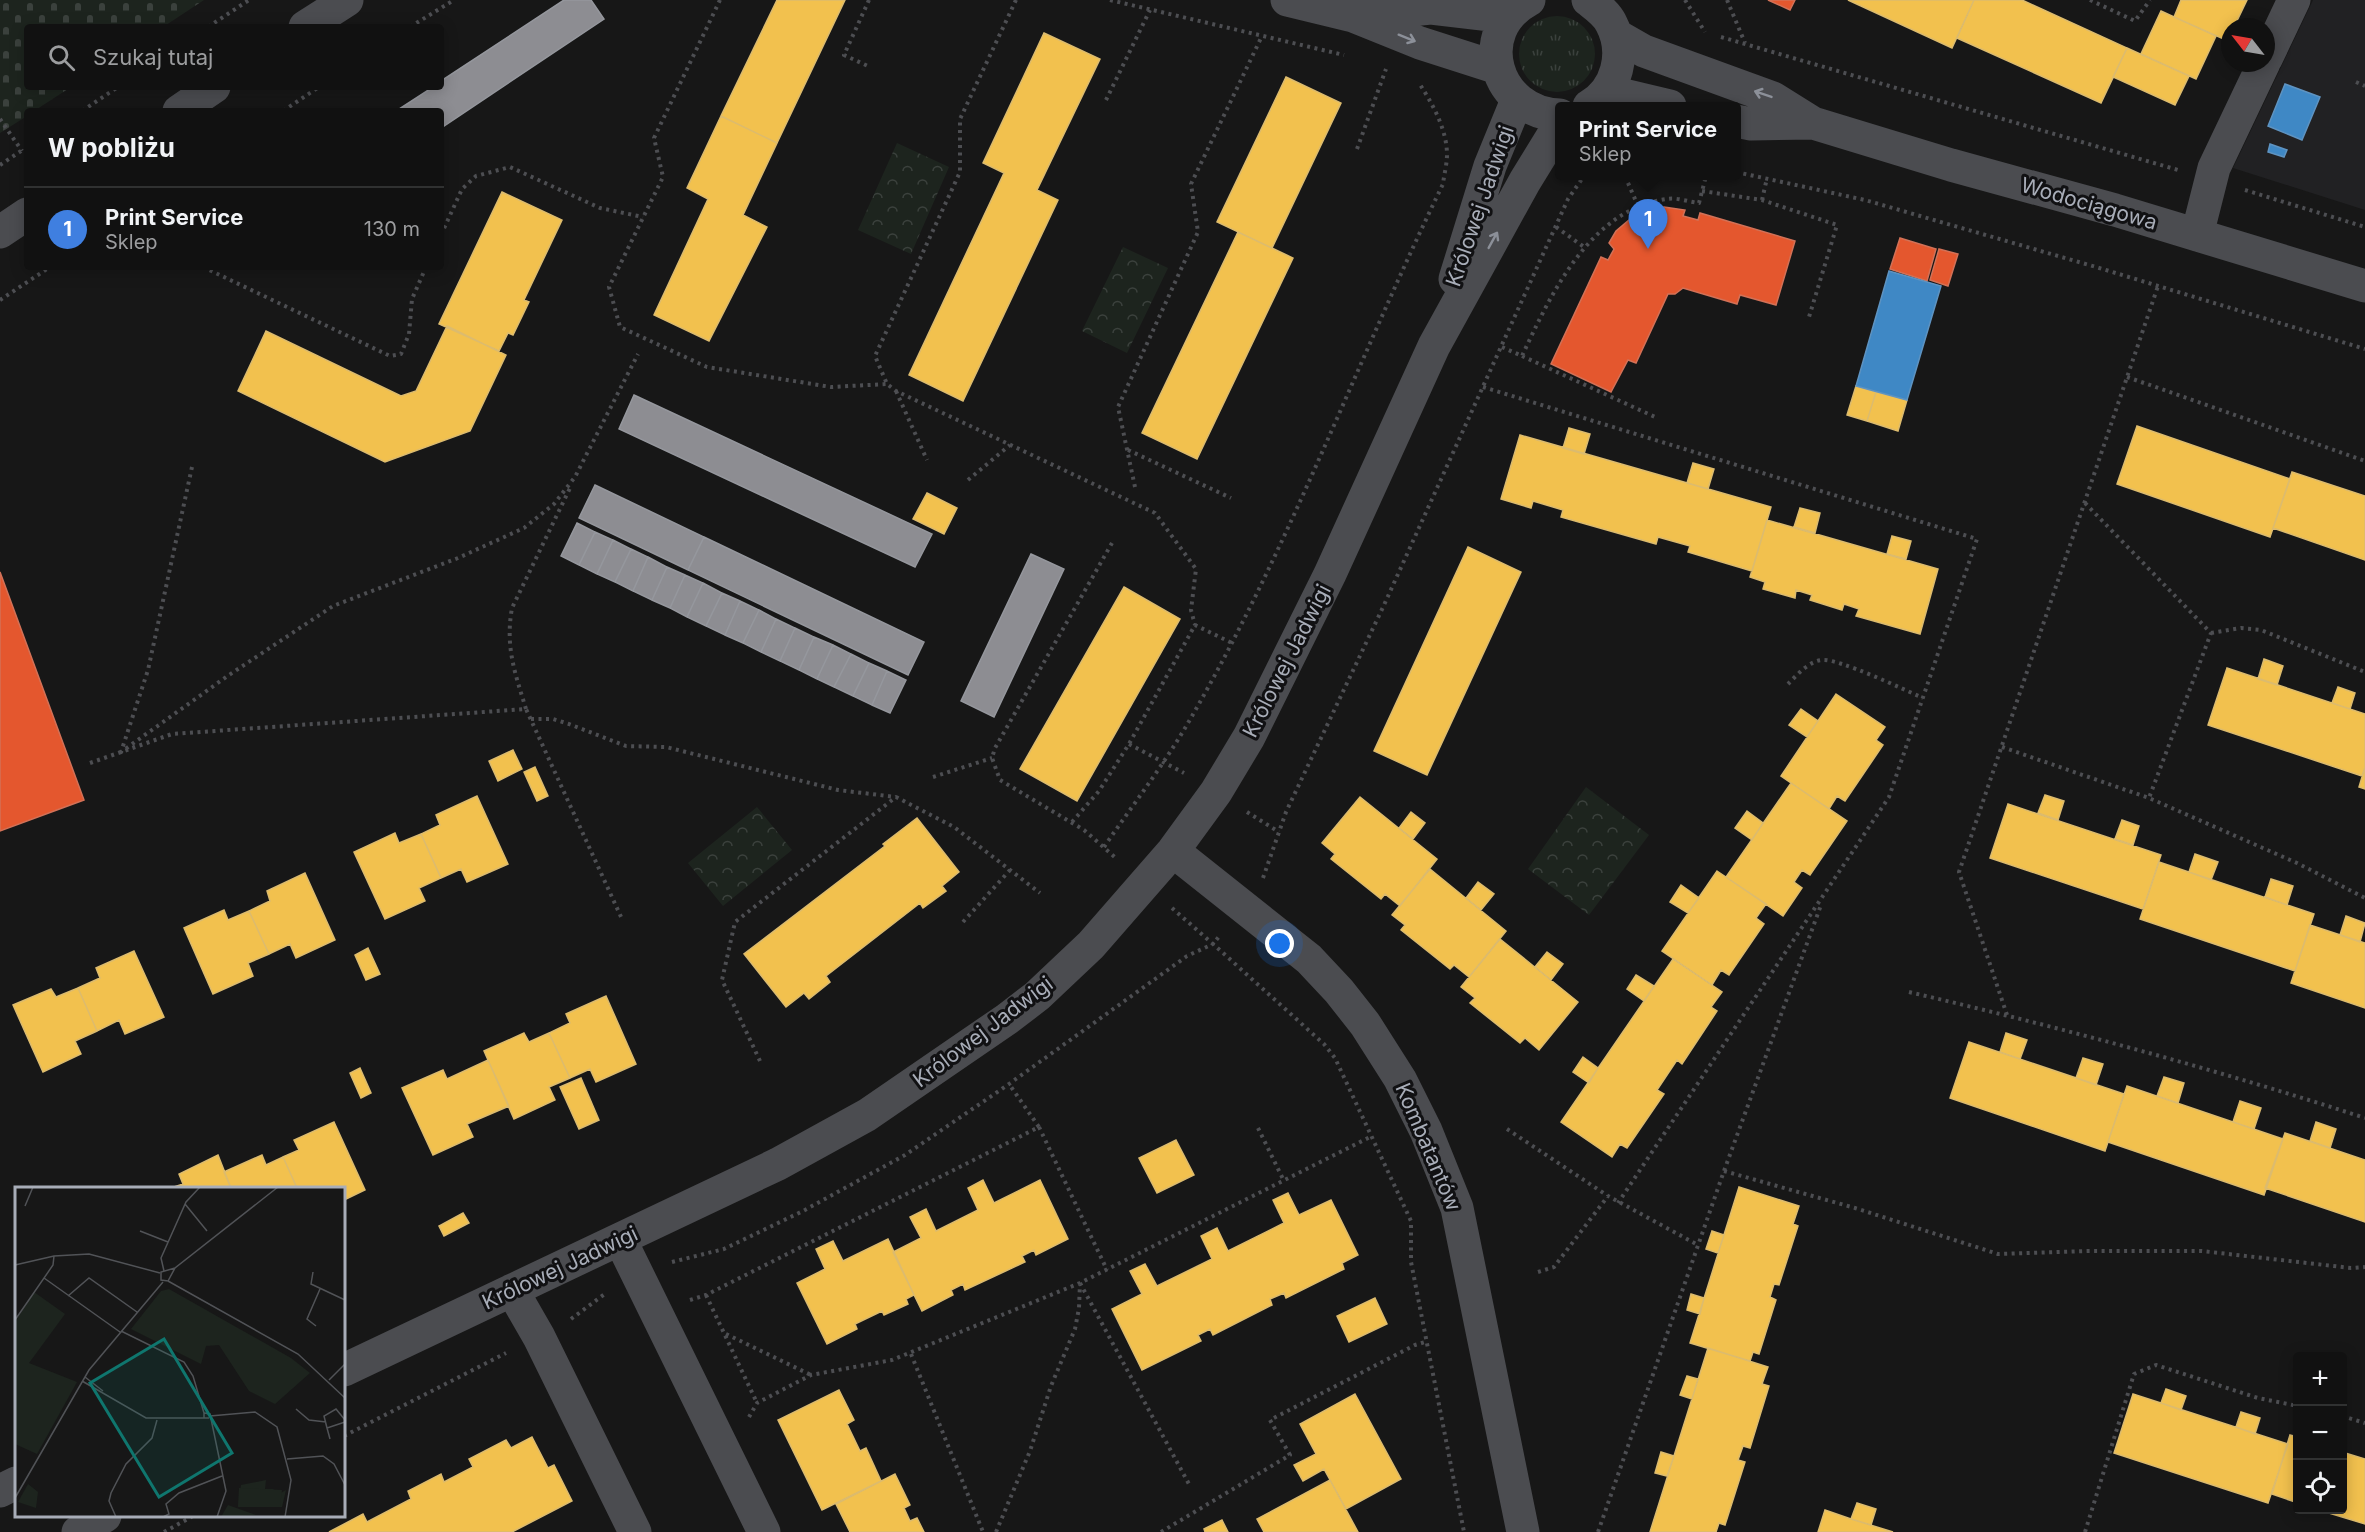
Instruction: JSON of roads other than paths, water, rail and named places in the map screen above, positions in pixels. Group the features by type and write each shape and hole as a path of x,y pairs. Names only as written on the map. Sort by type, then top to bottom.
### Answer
{"street":[{"path":"310,24 347,0"},
{"path":"1287,0 1353,16 1420,44 1498,68"},
{"path":"2275,40 2294,0"},
{"path":"1353,16 1431,8 1519,9"},
{"path":"1519,9 1498,42 1496,54 1498,68 1505,85 1517,100 1531,110 1555,115"},
{"path":"1598,99 1616,74 1619,55 1603,11"},
{"name":"Wodociągowa","path":"1603,11 1644,51 1773,98 1813,123 1951,165 2115,210 2365,286"},
{"path":"2197,235 2214,168 2260,72"},
{"path":"182,108 210,90"},
{"path":"1598,99 1629,102"},
{"name":"Królowej Jadwigi","path":"1434,346 1490,166 1517,100"},
{"name":"Wodociągowa","path":"1741,122 1750,124 1813,123"},
{"name":"Królowej Jadwigi","path":"345,1370 778,1164 867,1115 1007,1019 1045,989 1091,945 1173,851 1216,792 1249,737 1288,663 1434,346 1525,181 1555,132"},
{"path":"0,232 24,216"},
{"name":"Kombatantów","path":"1173,851 1309,959 1339,991 1365,1024 1400,1079 1426,1131 1457,1208 1523,1532"},
{"path":"620,1239 764,1532"},
{"path":"512,1290 539,1337 635,1532"},
{"path":"0,1491 15,1484"},
{"path":"78,1532 102,1517"}],"place":[{"name":"Print Service","path":"1648,249"}]}
